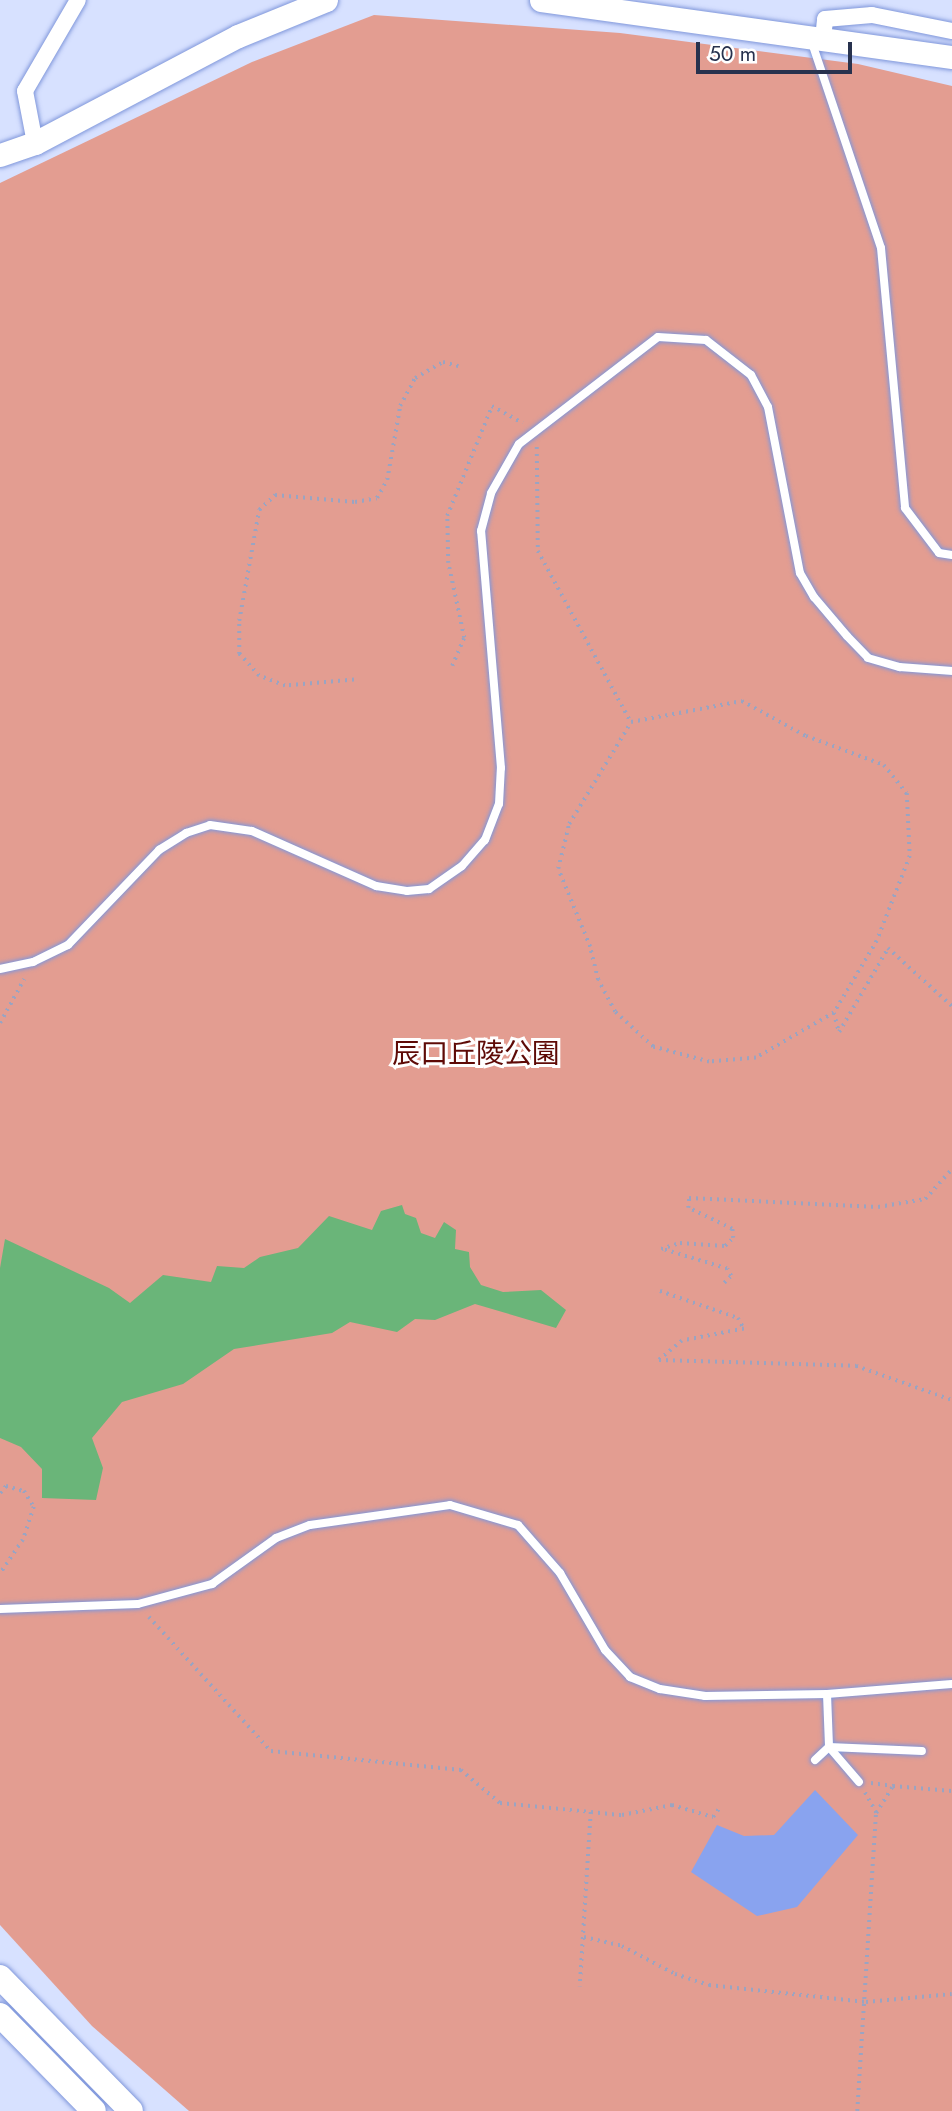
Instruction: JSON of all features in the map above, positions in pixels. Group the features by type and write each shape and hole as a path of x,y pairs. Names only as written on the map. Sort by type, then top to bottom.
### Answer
{"main road":[{"path":"0,1977 131,2111"},
{"path":"0,2015 94,2111"}],"street":[{"path":"35,142 25,91 78,0"},
{"path":"0,155 35,142 238,36 326,0"},
{"path":"541,0 638,6 817,38 952,57"},
{"path":"817,38 825,19 872,15 952,32"}],"lane":[{"path":"817,38 881,248 905,508 939,553 952,555"},
{"path":"0,968 33,962 68,945 97,920 159,850 186,833 210,825 253,831 376,886 407,891 429,889 462,866 485,840 500,792 481,531 506,464 519,444 658,337 706,340 751,375 768,407 800,573 814,597 868,658 901,667 952,671"},
{"path":"0,1609 138,1604 212,1584 276,1538 310,1525 450,1505 518,1525 541,1547 605,1650 630,1677 660,1689 705,1696 827,1694 952,1684"},
{"path":"827,1694 830,1747 859,1782"},
{"path":"815,1760 830,1747 922,1751"}],"path":[{"path":"354,680 285,686 259,676 239,654 239,621 259,510 275,495 355,502 377,498 387,480 400,406 415,377 443,362 457,366"},
{"path":"452,666 464,638 448,563 447,516 492,406 537,431 538,551 631,722"},
{"path":"742,701 806,736 884,765 906,793 910,856 902,884 877,941 834,1013 756,1058 709,1062 653,1047 615,1012 598,980 558,869 569,824 631,722 742,701"},
{"path":"834,1013 839,1031 888,948 952,1006"},
{"path":"0,1023 33,962"},
{"path":"724,1283 731,1276 727,1269 661,1249 680,1243 725,1246 733,1238 732,1230 688,1208 689,1198 878,1207 925,1199 952,1169"},
{"path":"660,1291 738,1318 744,1329 682,1341 659,1360 856,1366 952,1400"},
{"path":"0,1493 6,1486 24,1491 34,1507 23,1540 0,1574"},
{"path":"138,1604 271,1751 461,1770 500,1803 622,1815 672,1805 713,1817 720,1807"},
{"path":"859,1782 952,1791"},
{"path":"859,1782 876,1813"},
{"path":"858,2111 876,1813 893,1786"},
{"path":"580,1987 591,1812"},
{"path":"584,1937 622,1946 675,1974 709,1985 866,2002 952,1994"}],"green space":[{"name":"辰口丘陵公園","path":"374,15 620,33 858,64 952,86 952,2111 189,2111 92,2026 0,1925 0,183 252,62"}],"shaded area":[{"path":"402,1205 405,1214 416,1218 421,1233 435,1238 444,1222 456,1230 455,1249 469,1252 470,1267 481,1285 503,1292 541,1290 566,1310 556,1328 475,1304 435,1320 415,1319 397,1332 350,1322 332,1333 234,1349 183,1384 122,1402 92,1438 103,1468 96,1500 42,1498 42,1469 21,1447 0,1438 0,1268 5,1239 109,1288 130,1303 163,1275 211,1282 217,1266 244,1268 260,1257 298,1248 329,1216 372,1230 381,1211"}],"building":[{"path":"815,1790 858,1835 797,1907 757,1916 691,1872 717,1825 744,1836 774,1835"}]}
